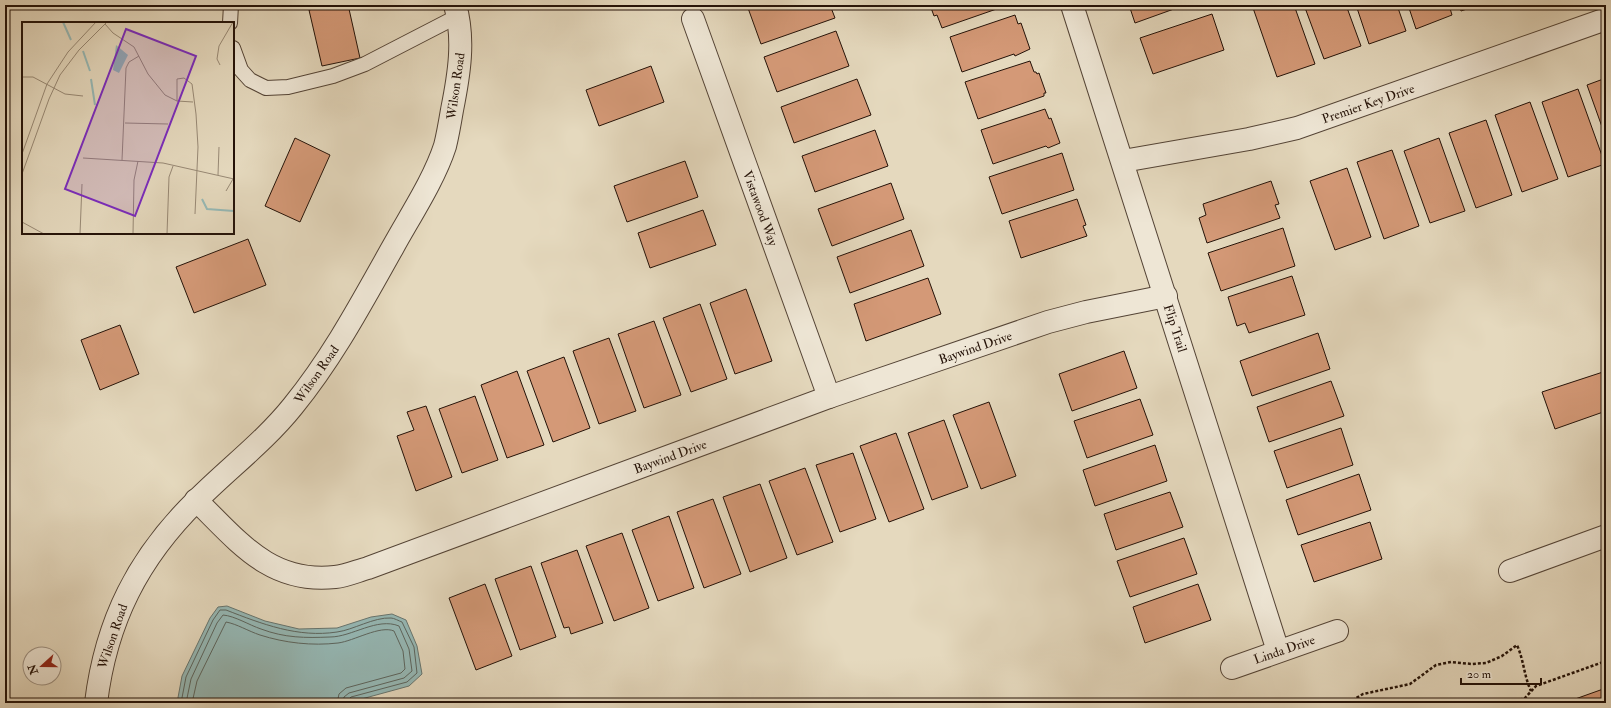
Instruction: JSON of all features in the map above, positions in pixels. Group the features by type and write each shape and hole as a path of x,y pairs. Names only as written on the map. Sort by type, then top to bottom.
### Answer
{"street":[{"name":"Flip Trail","path":"1072,5 1278,651"},
{"name":"Wilson Road","path":"96,703 100,670 115,621 134,580 160,540 196,500 263,440 292,407 323,366 350,324 417,204 445,146 451,117 460,68 460,47 456,10"},
{"name":"Vistawood Way","path":"693,19 829,397"},
{"name":"Premier Key Drive","path":"1123,161 1249,139 1297,128 1606,20"},
{"name":"Baywind Drive","path":"196,500 253,554 281,571 296,576 315,578 337,577 368,568 829,397 1048,322 1086,312 1166,296"},
{"path":"1510,571 1606,536"},
{"name":"Linda Drive","path":"1232,668 1336,631"}],"lane":[{"path":"230,22 231,5"},
{"path":"234,51 241,70 250,80 266,88 288,86 333,76 365,64 456,10"}],"path":[{"path":"1348,703 1363,694 1410,684 1436,665 1451,662 1472,664 1486,663 1502,656 1517,645 1523,659 1523,669 1526,681 1532,691"},
{"path":"1510,703 1525,698 1536,686 1606,661"}],"water":[{"path":"227,606 265,621 299,629 337,628 371,617 392,614 406,620 417,646 422,674 409,686 347,703 177,703 182,676 210,618 218,607"}],"building":[{"path":"326,5 366,5 349,9 360,58 322,66 309,10 327,6"},
{"path":"757,5 830,5 835,18 761,44 748,8"},
{"path":"930,5 1008,5 942,28 937,15 934,16"},
{"path":"1129,5 1185,5 1135,23"},
{"path":"1252,5 1294,5 1315,64 1277,77"},
{"path":"1304,5 1346,5 1361,46 1324,59"},
{"path":"1356,5 1397,5 1406,31 1369,44"},
{"path":"1408,5 1449,5 1452,15 1416,29"},
{"path":"1459,5 1479,5 1461,11"},
{"path":"1212,14 1224,50 1153,74 1140,38"},
{"path":"1015,15 1018,24 1021,23 1030,49 1015,56 1014,54 962,72 950,37"},
{"path":"836,31 849,66 777,92 764,57"},
{"path":"1030,61 1034,72 1037,74 1039,73 1046,93 1044,93 1044,96 978,119 965,82"},
{"path":"651,66 664,102 599,126 586,90"},
{"path":"1606,78 1606,138 1587,85"},
{"path":"857,79 871,115 794,143 781,107"},
{"path":"1578,89 1605,164 1568,177 1542,102"},
{"path":"1530,102 1558,179 1522,192 1495,115"},
{"path":"1045,109 1049,119 1051,118 1060,143 1048,148 1046,146 993,164 981,130"},
{"path":"1486,120 1512,195 1476,208 1449,133"},
{"path":"875,130 888,166 815,192 802,156"},
{"path":"295,138 330,155 300,222 265,206"},
{"path":"1439,138 1465,211 1430,223 1404,151"},
{"path":"1392,150 1419,226 1384,239 1357,162"},
{"path":"1062,153 1074,190 1002,214 989,177"},
{"path":"685,161 698,197 627,222 614,186"},
{"path":"1347,168 1371,237 1335,250 1310,181"},
{"path":"1271,181 1279,204 1275,205 1280,218 1207,243 1199,218 1206,215 1203,204"},
{"path":"891,183 904,219 832,246 818,209"},
{"path":"1077,199 1086,225 1083,226 1087,236 1021,258 1009,221"},
{"path":"703,210 716,245 650,268 638,233"},
{"path":"1283,228 1295,266 1221,291 1208,253"},
{"path":"911,230 924,266 850,293 837,257"},
{"path":"248,239 266,285 194,313 176,267"},
{"path":"1292,276 1305,315 1249,333 1245,323 1237,326 1228,297"},
{"path":"928,278 941,314 866,341 854,304"},
{"path":"746,289 772,361 735,374 710,303"},
{"path":"700,304 727,379 691,392 663,318"},
{"path":"654,321 681,395 644,408 618,334"},
{"path":"120,325 139,374 100,390 81,340"},
{"path":"1318,333 1330,369 1252,396 1240,361"},
{"path":"609,338 636,411 599,424 573,351"},
{"path":"1124,351 1137,388 1072,411 1059,374"},
{"path":"564,357 590,428 553,442 527,371"},
{"path":"517,371 544,445 507,458 481,385"},
{"path":"1606,371 1606,411 1555,429 1542,392"},
{"path":"1331,381 1344,416 1269,442 1257,407"},
{"path":"475,396 498,460 462,473 439,409"},
{"path":"1140,399 1153,435 1087,458 1074,421"},
{"path":"989,402 1016,476 981,489 953,415"},
{"path":"426,406 452,477 416,491 397,436 414,430 407,412"},
{"path":"944,420 968,487 932,500 908,433"},
{"path":"1341,428 1353,465 1287,488 1274,451"},
{"path":"896,433 924,509 889,522 860,446"},
{"path":"1155,445 1167,481 1095,506 1083,470"},
{"path":"853,453 876,519 840,532 816,465"},
{"path":"805,468 833,542 797,555 769,481"},
{"path":"1359,474 1371,510 1298,535 1286,500"},
{"path":"760,484 787,558 750,572 723,497"},
{"path":"1170,492 1183,527 1116,550 1104,514"},
{"path":"713,499 741,574 704,588 677,512"},
{"path":"669,516 694,588 658,601 632,530"},
{"path":"1370,522 1382,559 1314,582 1301,545"},
{"path":"622,533 649,608 614,621 586,546"},
{"path":"1184,538 1197,574 1130,597 1117,561"},
{"path":"577,550 603,623 571,634 569,627 564,628 541,563"},
{"path":"531,566 556,637 520,650 495,579"},
{"path":"485,584 512,656 476,670 449,598"},
{"path":"1198,584 1211,620 1145,643 1133,607"},
{"path":"1606,688 1606,703 1564,703"}]}
